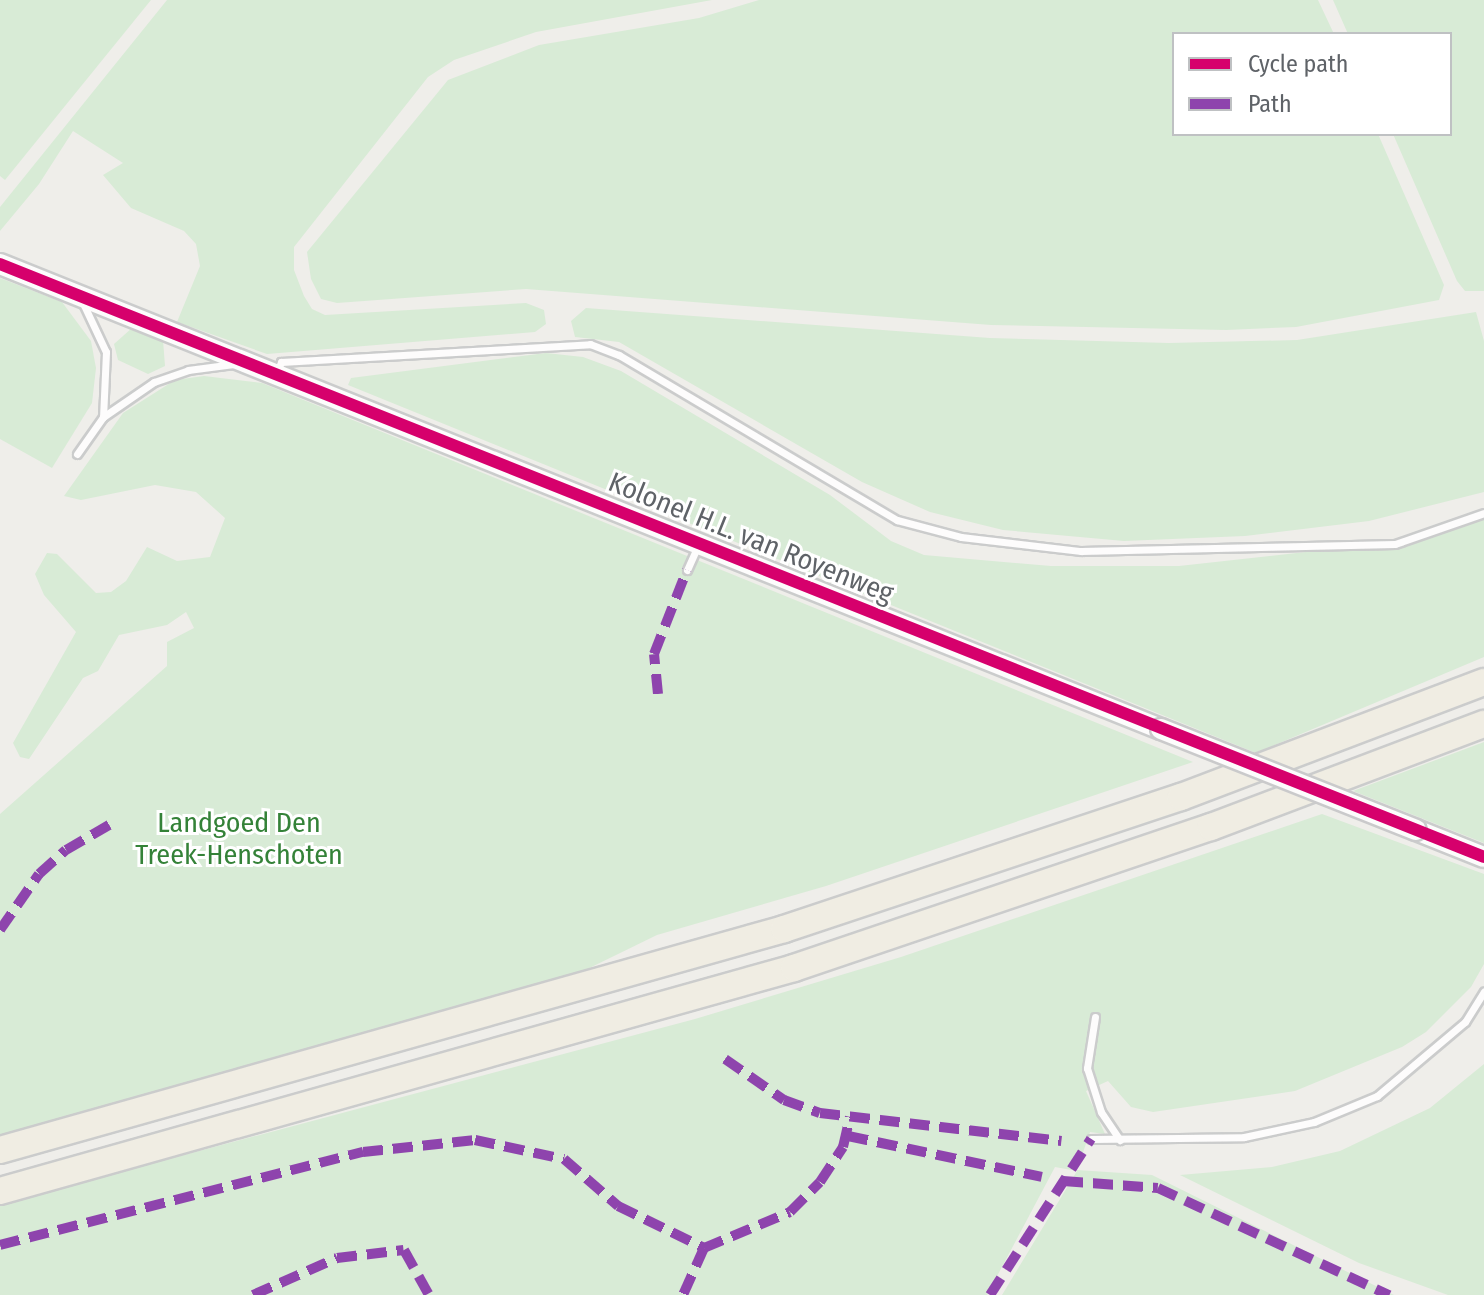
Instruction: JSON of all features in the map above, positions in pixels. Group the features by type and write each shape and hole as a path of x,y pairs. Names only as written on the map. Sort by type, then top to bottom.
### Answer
{"highway":[{"path":"0,1150 784,929 1181,797 1484,682"},
{"path":"0,1191 794,968 1196,832 1484,724"}],"street":[{"name":"Kolonel H.L. van Royenweg","path":"0,264 1484,857"}],"lane":[{"path":"79,296 106,352 103,417"},
{"path":"275,374 281,362 590,344 619,355 897,520 961,537 1081,551 1395,544 1484,513"},
{"path":"77,454 103,417 170,375 244,362"},
{"path":"687,570 698,543"},
{"path":"1091,1139 1244,1137 1314,1122 1377,1096 1465,1022 1484,991"},
{"path":"1095,1017 1087,1068 1101,1112 1120,1140"}],"green space":[{"path":"0,0 151,0 5,180 0,176"},
{"path":"167,0 712,0 536,32 454,60 428,77 294,247 294,270 304,296 312,309 325,315 526,303 544,310 546,324 535,332 267,354 177,322 200,266 196,244 184,231 131,208 103,175 123,163 73,131 39,184 0,231 0,207"},
{"path":"759,0 1318,0 1333,32 1172,32 1172,136 1379,136 1444,285 1439,300 1296,327 1226,330 991,325 526,289 337,303 321,299 311,279 307,252 448,80 539,45 699,18"},
{"path":"1333,0 1484,0 1484,291 1465,291 1457,281 1394,136 1452,136 1452,32 1347,32"},
{"path":"0,278 62,302 91,341 96,368 92,403 52,468 0,439"},
{"path":"586,308 990,338 1169,343 1297,340 1476,312 1484,341 1484,492 1369,521 1245,536 1124,541 1003,530 930,512 862,482 619,342 575,337 571,321"},
{"path":"132,328 163,340 165,366 148,374 118,360 114,344"},
{"path":"546,353 583,357 621,371 830,495 891,541 924,555 1051,566 1179,566 1368,545 1484,518 1484,657 1256,753 348,385 351,378"},
{"name":"Landgoed Den Treek-Henschoten","path":"204,376 262,383 1193,762 826,886 657,935 571,977 0,1136 0,814 167,666 167,642 194,628 186,612 167,625 119,635 98,671 83,678 29,759 20,757 13,743 76,632 44,595 35,574 47,553 57,554 96,593 111,592 126,581 147,547 177,561 210,557 225,518 196,492 155,485 81,500 64,496 123,413 175,380"},
{"path":"1484,742 1484,843 1353,791"},
{"path":"1322,814 1484,874 1484,964 1471,987 1426,1032 1402,1047 1295,1091 1153,1112 1131,1107 1108,1081 1086,1091 1105,1134 1090,1132 1077,1170 1152,1175 1394,1295 1002,1295 1077,1171 1055,1167 987,1295 0,1295 0,1204 695,1019 901,957"},
{"path":"1484,1064 1484,1295 1448,1295 1359,1263 1180,1175 1272,1167 1340,1151 1430,1108"}],"marked path":[{"path":"658,694 654,654 687,570"},
{"path":"0,930 39,874 66,850 109,825"},
{"path":"725,1059 784,1100 820,1113 1061,1141"},
{"path":"704,1248 790,1212 820,1182 843,1147 850,1117"},
{"path":"848,1136 1042,1177"},
{"path":"990,1295 1091,1139"},
{"path":"0,1245 363,1152 475,1140 564,1159 618,1206 704,1248 683,1295"},
{"path":"1063,1181 1158,1188 1389,1295"},
{"path":"253,1295 337,1258 404,1250 429,1295"}],"cycle path":[{"path":"0,264 1484,857"}]}
